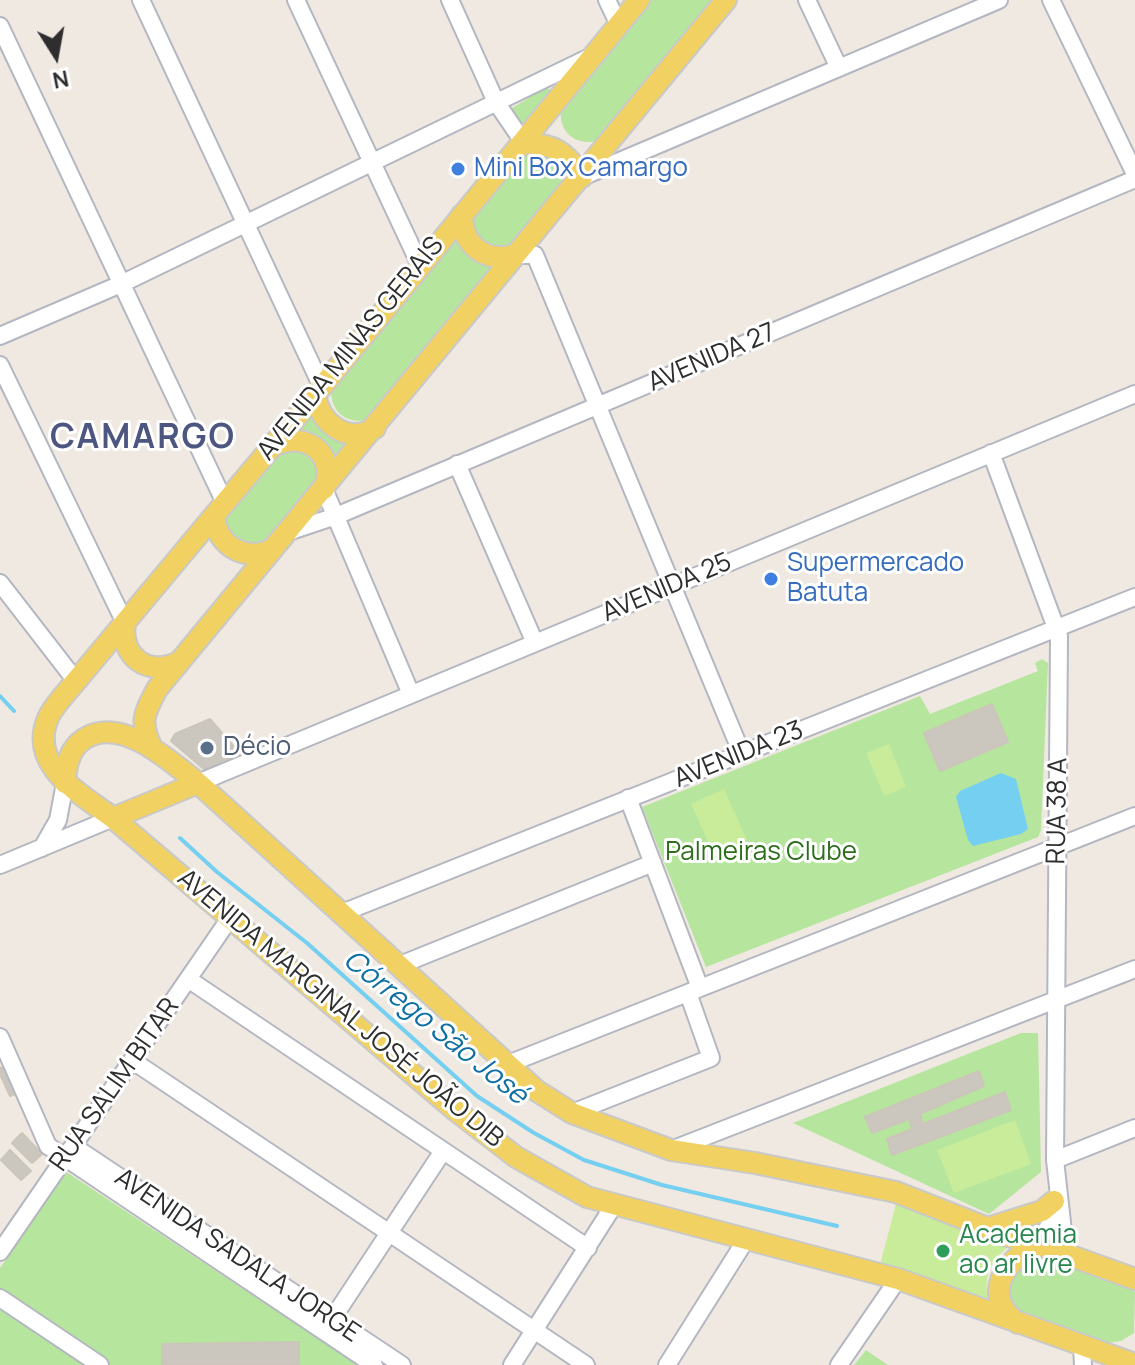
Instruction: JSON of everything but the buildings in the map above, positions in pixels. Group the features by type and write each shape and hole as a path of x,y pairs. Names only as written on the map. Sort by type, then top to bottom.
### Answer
{"main road":[{"name":"AVENIDA MINAS GERAIS","path":"65,783 45,753 44,733 50,716 639,0"},
{"path":"158,799 164,787 156,751 144,733 143,714 157,689 726,0"},
{"path":"524,143 544,144 560,151 582,177"},
{"path":"462,215 465,234 477,250 495,257 515,255"},
{"path":"318,391 321,414 336,429 356,434 375,428"},
{"path":"271,447 279,442 298,440 315,447 328,472 324,489"},
{"path":"219,510 219,536 234,550 254,555 273,549"},
{"path":"125,623 125,644 138,662 158,668 179,662"},
{"path":"65,783 68,760 75,745 103,730 116,732 156,751 198,783 537,1091 572,1113 671,1150 755,1163 896,1192 1135,1279"},
{"name":"AVENIDA MARGINAL JOSÉ JOÃO DIB","path":"65,783 113,818 455,1110 516,1157 587,1197 898,1279 1023,1326 1082,1355 1118,1362"},
{"path":"113,818 198,783"},
{"path":"988,1228 1042,1211 1055,1191"},
{"path":"1023,1326 1004,1309 999,1295 1000,1283 1010,1262 1038,1244"},
{"path":"1118,1362 1135,1346"}],"street":[{"path":"141,0 246,224 318,391"},
{"path":"296,0 420,265"},
{"path":"450,0 496,102 524,143"},
{"path":"607,0 619,25"},
{"path":"807,0 839,68"},
{"path":"582,177 999,0"},
{"path":"1051,0 1135,177"},
{"path":"0,26 121,284 219,510"},
{"path":"0,336 121,284 590,57"},
{"name":"AVENIDA 27","path":"288,532 336,516 597,407 1135,177"},
{"path":"515,255 535,255 742,754"},
{"path":"0,365 125,623"},
{"name":"AVENIDA 25","path":"198,783 1135,394"},
{"name":"RUA 38 A","path":"991,453 1059,636 1055,1191 1051,1222 1038,1244"},
{"path":"457,464 535,643"},
{"path":"324,489 411,694"},
{"path":"0,583 76,681"},
{"name":"AVENIDA 23","path":"342,913 1135,597"},
{"path":"42,848 58,820 65,783"},
{"path":"572,1113 711,1058 694,991 653,863 628,798"},
{"path":"508,1064 1135,816"},
{"path":"0,865 113,818"},
{"path":"400,965 653,863"},
{"name":"RUA SALIM BITAR","path":"0,1252 230,918"},
{"path":"671,1150 1135,969"},
{"path":"188,979 588,1248"},
{"path":"2,1048 48,1146 69,1152"},
{"path":"133,1061 586,1365"},
{"path":"1055,1160 1135,1128"},
{"path":"328,1325 443,1151"},
{"name":"AVENIDA SADALA JORGE","path":"69,1152 328,1325 402,1365"},
{"name":"RUA 38 A","path":"1055,1191 1064,1240 1071,1256"},
{"path":"512,1365 614,1205"},
{"path":"667,1365 747,1238"},
{"path":"839,1365 898,1279"},
{"path":"0,1298 100,1365"},
{"name":"AVENIDA SADALA JORGE","path":"328,1325 374,1365"}],"green space":[{"path":"648,0 716,0 597,141 575,139 562,124 561,108"},
{"path":"545,88 552,90 552,94 522,129 509,110"},
{"path":"535,151 556,160 562,174 561,185 510,248 481,246 470,221 524,153"},
{"path":"458,230 466,251 475,261 497,265 367,420 353,420 341,415 334,405 331,390"},
{"path":"314,407 324,432 334,439 349,442 335,458 320,437 295,429"},
{"path":"298,449 314,464 317,474 315,486 268,544 243,547 225,526 225,518 279,451"},
{"name":"Palmeiras Clube","path":"1042,659 1048,663 1041,830 1038,837 706,967 642,807 920,696 930,714 1038,671 1035,663"},
{"path":"889,744 906,787 884,796 866,753"},
{"path":"724,789 747,840 714,855 691,804"},
{"path":"1021,1033 1038,1033 1041,1172 989,1214 793,1123"},
{"path":"1015,1120 1031,1164 954,1193 937,1150"},
{"path":"66,1173 358,1365 0,1365 0,1268"},
{"name":"Academia ao ar livre","path":"897,1200 1013,1244 999,1255 990,1269 987,1285 989,1303 880,1265"},
{"path":"1043,1256 1130,1287 1135,1292 1134,1333 1121,1341 1107,1343 1024,1318 1012,1299 1011,1280 1022,1265"},
{"path":"866,1350 888,1365 854,1365"}],"water":[{"path":"1001,773 1016,779 1028,829 1021,834 973,846 968,840 956,797 960,791"}],"waterway":[{"name":"Córrego São José","path":"0,696 14,711"},
{"name":"Córrego São José","path":"180,838 217,872 307,943 477,1096 534,1133 584,1160 662,1185 837,1226"}],"place":[{"name":"Mini Box Camargo","path":"458,169"},
{"name":"Supermercado Batuta","path":"771,579"},
{"name":"Décio","path":"207,748"},
{"name":"Academia ao ar livre","path":"943,1251"}],"district":[{"name":"CAMARGO","path":"143,438"}]}
